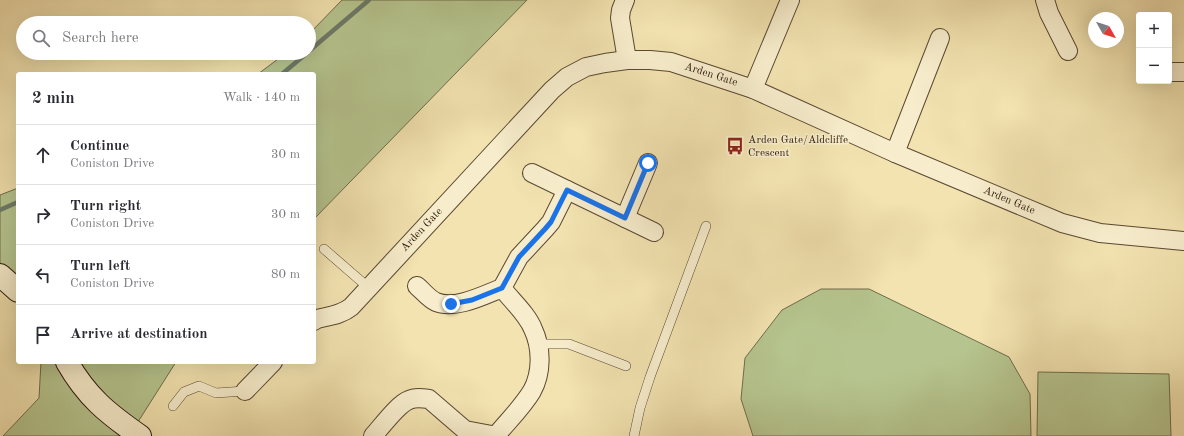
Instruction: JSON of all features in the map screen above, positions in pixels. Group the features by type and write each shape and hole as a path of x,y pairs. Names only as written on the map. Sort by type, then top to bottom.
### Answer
{"street":[{"path":"625,0 620,18 627,60"},
{"path":"753,89 790,0"},
{"path":"1045,0 1049,13 1068,51"},
{"path":"895,154 940,38"},
{"name":"Arden Gate","path":"316,320 344,312 351,307 567,77 586,67 627,60 671,62 753,89 895,154 1062,223 1100,233 1184,241"},
{"path":"1172,72 1184,72"},
{"path":"625,218 648,163"},
{"path":"532,173 654,232"},
{"path":"417,286 434,301 442,304 472,300 502,288 519,257 551,222 567,190"},
{"path":"0,275 16,289"},
{"path":"373,436 408,400 422,398 428,399 465,430 497,436 531,392 537,379 539,366 537,344 533,329 526,317 502,288"},
{"path":"68,364 76,379 88,394 100,406 140,436"},
{"path":"245,391 270,364"}],"lane":[{"path":"634,436 640,408 650,377 706,226"},
{"path":"324,249 369,288"},
{"path":"537,344 569,344 626,366"},
{"path":"173,406 184,392 199,386 216,393 245,391"}],"green space":[{"path":"342,0 527,0 316,217 316,72 261,72 277,60 316,60 316,27"},
{"path":"16,189 16,277 0,265 0,195"},
{"path":"821,289 869,289 1009,357 1030,394 1031,436 753,436 741,399 745,358 782,310"},
{"path":"41,364 175,364 129,436 3,436 39,398"},
{"path":"1038,372 1169,374 1171,436 1037,436"}],"waterway":[{"path":"316,45 369,0"},
{"path":"284,72 299,60"},
{"path":"0,210 16,203"}],"place":[{"name":"Arden Gate/Aldcliffe Crescent","path":"735,146"}],"route":[{"path":"451,304 472,300 502,288 519,257 551,222 567,190 625,218 648,163"}]}
